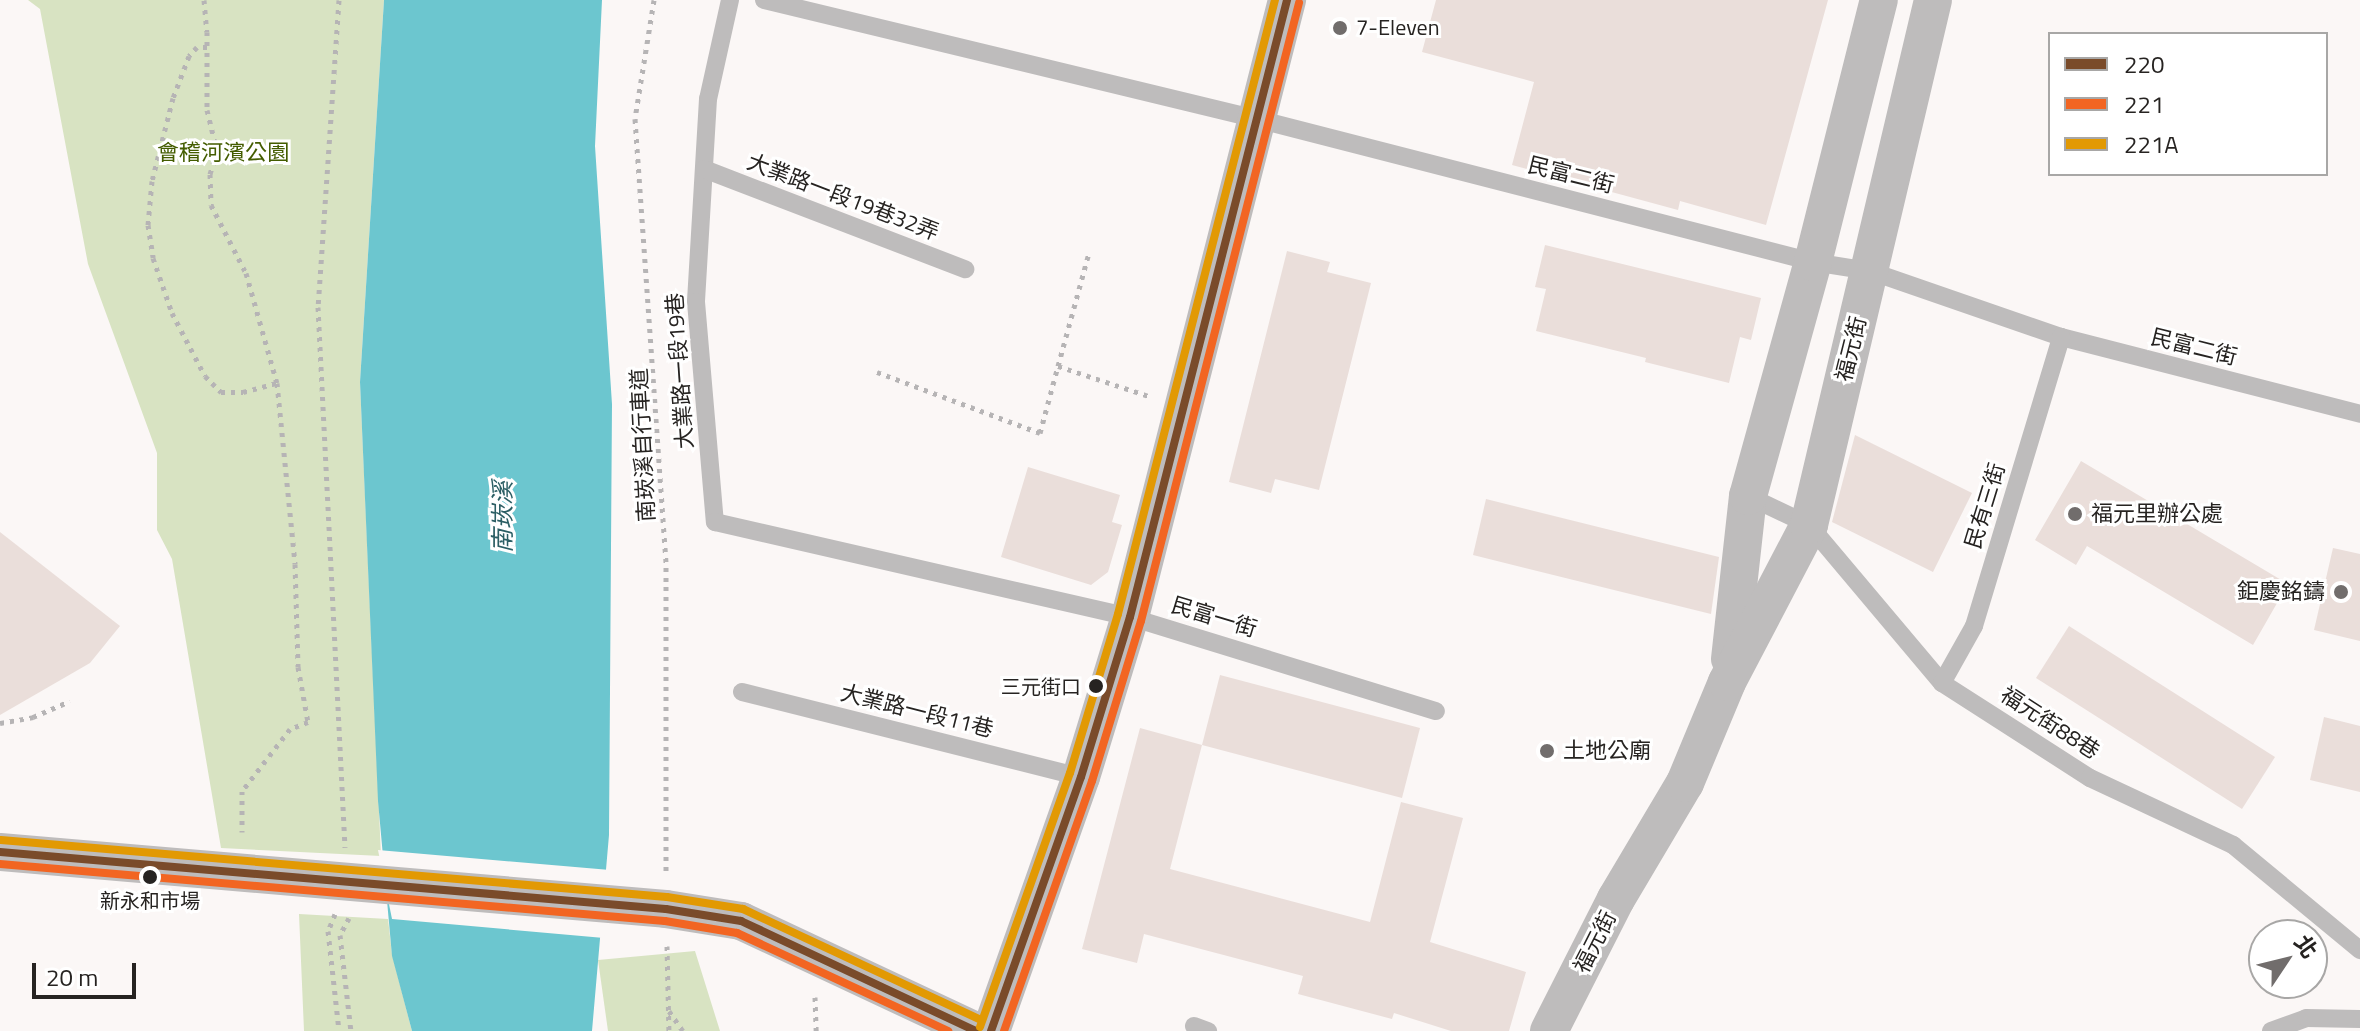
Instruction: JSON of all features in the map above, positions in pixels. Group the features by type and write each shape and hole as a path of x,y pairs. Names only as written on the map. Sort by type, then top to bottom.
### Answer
{"street":[{"path":"991,1031 1081,777 1130,617 1287,0"},
{"name":"福元街","path":"1727,682 1748,496 1813,262 1879,0"},
{"name":"福元街","path":"1549,1031 1616,899 1685,783 1727,682 1809,525 1933,0"},
{"path":"0,852 660,907 741,921 976,1031"}],"lane":[{"name":"大業路一段19巷","path":"730,0 708,99 696,302 715,522 928,571"},
{"name":"民富二街","path":"764,0 1257,119 1813,262 1870,271 2061,337 2360,414"},
{"name":"大業路一段19巷32弄","path":"704,169 965,269"},
{"name":"民有三街","path":"1942,683 1974,626 2061,337"},
{"name":"福元街88巷","path":"1748,496 1809,525 1942,683 2090,778 2233,845 2360,950"},
{"name":"民富一街","path":"928,571 1130,617 1436,711"},
{"name":"大業路一段11巷","path":"742,692 1081,777"},
{"path":"2271,1031 2306,1018 2360,1019"}],"path":[{"path":"204,0 207,110 217,151 210,174 211,205 246,273 277,383 295,564 298,667 308,722 290,729 242,791 242,832"},
{"path":"339,0 318,307 363,884 340,935 351,1031"},
{"name":"南崁溪自行車道","path":"654,0 635,119 666,567 660,907 669,1031"},
{"path":"207,47 197,47 189,56 173,98 152,181 148,225 153,258 172,313 205,376 221,392 243,392 277,383"},
{"path":"877,372 1040,433 1089,253"},
{"path":"1058,366 1183,407"},
{"path":"0,723 33,717 70,701"},
{"path":"339,1031 328,931 363,884"},
{"path":"669,1010 683,1031"}],"green space":[{"name":"會稽河濱公園","path":"28,0 384,0 360,382 381,856 221,848 172,559 157,530 157,453 88,264 40,9"},
{"path":"299,914 388,919 392,954 412,1031 304,1031"},
{"path":"695,951 720,1031 608,1031 598,960"}],"water":[{"name":"南崁溪","path":"384,0 602,0 595,146 612,404 609,835 592,1031 412,1031 392,956 378,801 360,382"}],"pier":[{"path":"378,850 610,870 604,938 392,919"}],"building":[{"path":"1436,0 1828,0 1766,225 1680,201 1678,210 1512,165 1534,82 1422,52"},
{"path":"1545,245 1761,298 1751,340 1740,337 1729,383 1645,362 1646,358 1536,331 1546,289 1535,287"},
{"path":"1287,251 1330,262 1327,272 1371,283 1319,490 1275,479 1271,493 1229,482"},
{"path":"1855,435 1972,493 1933,572 1832,522"},
{"path":"2081,461 2288,584 2253,645 2087,546 2076,565 2035,540"},
{"path":"1028,467 1120,495 1112,522 1122,525 1108,572 1091,585 1001,557"},
{"path":"1486,499 1719,557 1711,614 1473,555"},
{"path":"0,532 120,626 90,663 0,715"},
{"name":"鉅慶銘鑄","path":"2333,548 2360,554 2360,641 2314,630"},
{"path":"2069,626 2275,757 2242,809 2036,678"},
{"path":"1220,675 1420,728 1402,798 1202,745"},
{"path":"2324,717 2360,726 2360,792 2310,780"},
{"path":"1140,728 1202,745 1170,869 1370,922 1401,802 1463,818 1430,942 1526,972 1509,1031 1451,1031 1394,1013 1392,1019 1298,994 1303,976 1144,934 1137,963 1082,949"}],"transit line":[{"name":"221A","path":"980,1027 1070,773 1118,614 1275,0"},
{"name":"220","path":"991,1031 1081,777 1130,617 1287,0"},
{"name":"221","path":"1004,1031 1092,781 1141,621 1299,3"},
{"name":"221A","path":"1,840 667,897 743,909 981,1020"},
{"name":"220","path":"0,852 666,909 741,921 976,1031"},
{"name":"221","path":"0,864 665,921 737,933 948,1031"}],"place":[{"name":"7-Eleven","path":"1340,28"},
{"name":"福元里辦公處","path":"2075,514"},
{"name":"鉅慶銘鑄","path":"2341,592"},
{"name":"三元街口","path":"1096,686"},
{"name":"土地公廟","path":"1547,751"},
{"name":"新永和市場","path":"150,877"}]}
